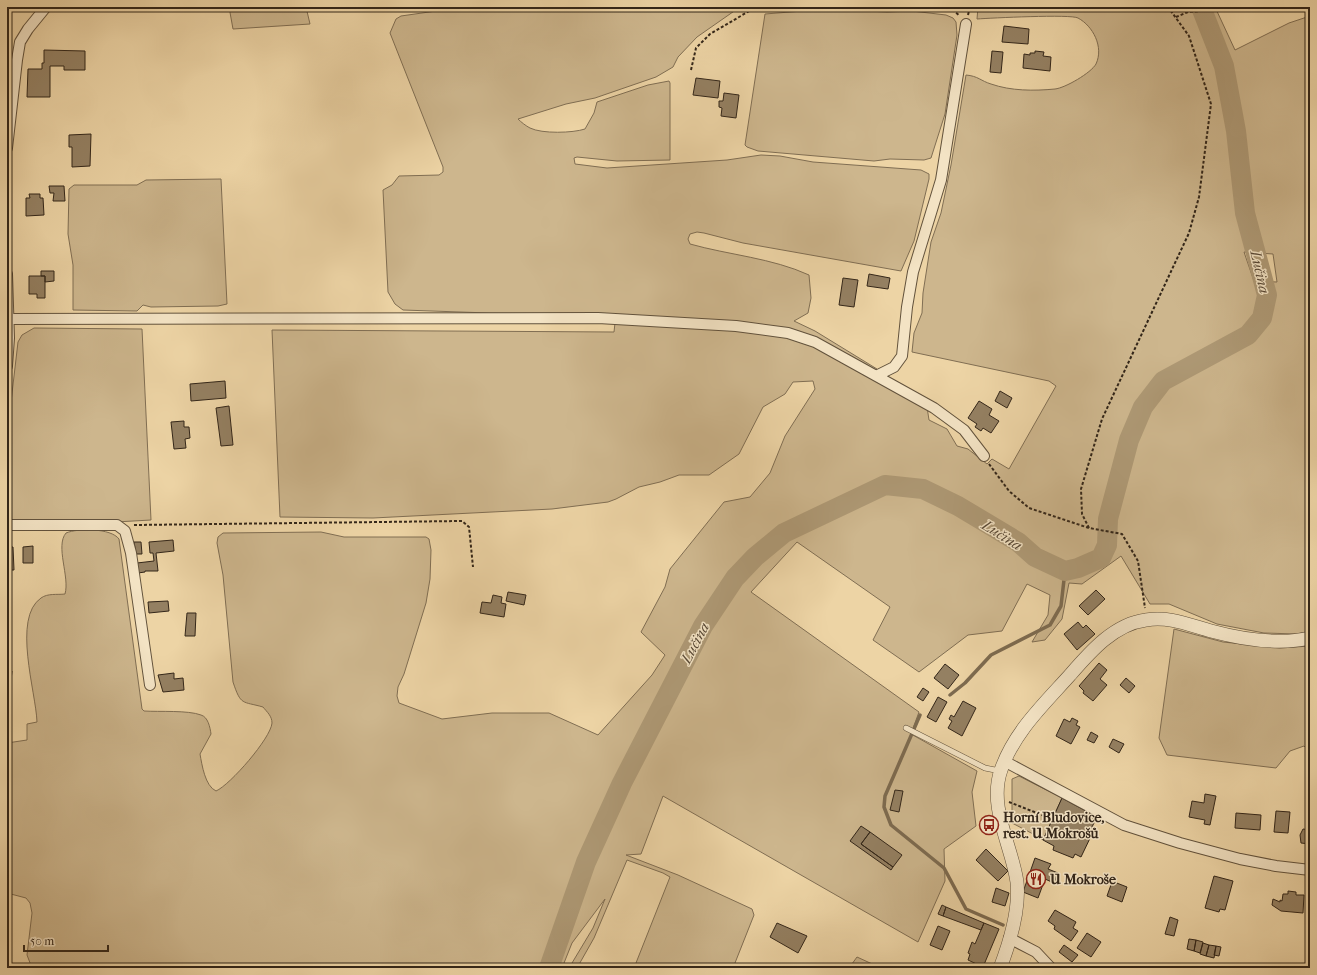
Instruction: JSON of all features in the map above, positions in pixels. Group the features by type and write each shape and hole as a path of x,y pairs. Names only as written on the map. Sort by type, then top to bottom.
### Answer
{"street":[{"path":"7,148 16,60 20,42 28,29 46,7"},
{"path":"878,375 894,367 902,356 907,307 914,272 941,180 966,24"},
{"path":"7,274 7,366"},
{"path":"8,319 598,318 736,326 788,333 815,342 878,375 940,412 964,430 984,456"},
{"path":"7,525 117,525 125,531 131,553 150,685"},
{"path":"1000,968 1009,938 1017,901 1017,882 1002,827 998,799 1002,766 1018,735 1075,668 1109,635 1130,623 1146,620 1165,619 1236,637 1263,641 1310,638"},
{"path":"1002,766 1124,825 1180,843 1240,859 1276,866 1310,870"},
{"path":"1009,938 1036,952 1051,968"}],"lane":[{"path":"909,729 985,768 1002,766"}],"path":[{"path":"691,70 696,48 710,34 753,8 770,7"},
{"path":"922,7 954,11 966,24"},
{"path":"1089,528 1082,514 1081,489 1102,419 1189,233 1199,197 1211,104 1189,36 1168,7"},
{"path":"1176,17 1188,12 1211,10 1216,7"},
{"path":"984,456 1009,491 1029,508 1089,528 1122,534 1138,561 1146,620"},
{"path":"117,525 462,521 469,527 473,567"},
{"path":"998,799 1012,802 1052,819"}],"shaded area":[{"path":"229,7 306,7 310,24 233,29"},
{"path":"464,7 740,7 697,37 678,57 673,67 656,77 595,98 566,104 518,119 535,130 565,132 585,129 594,113 597,102 648,85 669,81 670,160 617,161 577,157 574,158 575,164 607,168 727,160 761,155 780,156 813,162 921,170 929,174 914,241 901,271 743,243 704,233 697,232 690,234 688,239 690,244 765,261 795,269 809,275 811,298 808,313 794,321 815,331 877,369 895,389 927,407 929,420 947,429 957,446 968,449 987,464 992,459 1009,469 1056,386 1049,381 912,352 914,333 922,313 923,293 931,242 941,213 951,165 966,75 974,76 988,83 1006,88 1031,90 1055,89 1071,83 1089,72 1096,64 1099,51 1096,38 1088,26 1078,18 1047,16 977,19 978,7 1215,7 1235,50 1289,23 1310,16 1310,631 1297,634 1264,633 1217,624 1169,604 1150,604 1121,556 1082,584 1069,583 1062,619 1045,640 1032,642 1048,615 1050,595 1027,584 1002,631 968,635 919,672 873,640 890,607 797,542 751,592 919,712 911,734 977,771 972,792 976,826 944,849 945,881 918,942 663,796 641,854 626,855 678,875 752,909 754,915 733,968 634,968 670,877 627,860 594,938 577,968 569,968 593,928 605,899 572,943 562,968 32,968 27,955 32,913 30,903 26,898 7,893 7,743 27,740 27,724 37,722 28,656 28,622 32,608 41,598 50,595 65,594 66,579 62,546 66,533 78,530 94,530 115,535 119,539 142,709 144,711 195,713 203,716 207,720 211,734 200,754 203,769 209,785 216,791 231,780 258,750 270,730 272,723 270,716 263,707 246,703 240,699 233,682 223,575 217,543 218,537 223,533 321,532 344,537 426,537 429,539 431,550 430,579 426,603 404,674 398,687 397,696 399,703 442,719 492,713 549,713 598,735 652,675 665,655 641,632 665,587 670,569 724,502 750,497 770,473 785,436 815,389 813,381 793,382 785,394 763,407 739,454 709,475 679,475 660,482 639,487 608,502 552,509 373,518 280,517 272,330 614,332 616,314 489,313 403,310 395,304 388,292 383,190 392,185 399,176 439,175 443,172 443,167 390,33 396,19 401,16","holes":["1244,252 1273,254 1277,282 1254,281"]},
{"path":"827,9 887,12 912,11 946,15 953,18 956,22 957,35 945,114 931,158 924,160 890,159 874,161 758,151 745,145 765,14"},
{"path":"221,179 227,304 218,306 151,307 143,305 137,311 73,310 73,265 68,234 69,189 74,185 137,185 146,180"},
{"path":"34,328 142,329 151,520 98,523 7,520 7,436 18,342 22,335"},
{"path":"1174,629 1223,642 1280,648 1310,646 1310,752 1304,746 1290,751 1276,768 1167,755 1159,738"},
{"path":"1019,776 1062,798 1043,840 1012,823 1012,779"},
{"path":"857,957 881,968 849,968"}],"building":[{"path":"7,7 22,7 22,10 7,10"},
{"path":"1004,26 1029,29 1028,44 1002,42"},
{"path":"44,50 85,51 85,70 64,70 64,66 50,66 50,97 27,97 28,69 42,69 42,63 44,63"},
{"path":"992,51 1003,52 1001,73 990,72"},
{"path":"1035,51 1044,52 1043,56 1051,57 1050,71 1023,68 1024,54 1030,55 1030,53 1035,53"},
{"path":"696,78 720,81 718,98 693,95"},
{"path":"724,93 739,95 736,118 721,116 722,108 719,107 719,101 723,101"},
{"path":"91,134 90,166 72,167 72,147 69,147 69,135"},
{"path":"49,186 64,186 65,201 53,201 54,193 50,193"},
{"path":"29,194 40,194 40,198 43,198 44,215 26,216 26,198 30,198"},
{"path":"41,271 54,271 54,281 45,282 45,276 41,276"},
{"path":"869,274 890,278 888,289 867,286"},
{"path":"29,276 45,276 45,298 37,298 37,294 29,294"},
{"path":"843,278 858,280 854,307 839,305"},
{"path":"225,381 226,398 191,401 190,384"},
{"path":"1000,391 1012,398 1007,408 995,401"},
{"path":"979,401 992,409 989,415 999,421 991,433 983,428 981,431 975,427 977,424 968,418"},
{"path":"229,406 233,445 221,446 216,408"},
{"path":"184,421 184,427 189,427 190,438 185,439 186,448 174,449 171,422"},
{"path":"173,540 174,551 156,553 158,571 145,571 138,573 137,563 154,561 153,553 150,553 149,542"},
{"path":"134,542 141,542 142,554 136,554"},
{"path":"33,546 33,563 23,563 23,547"},
{"path":"7,547 13,547 14,570 7,570"},
{"path":"1096,590 1105,599 1088,615 1079,606"},
{"path":"508,592 526,595 524,605 506,601"},
{"path":"493,595 502,597 501,603 506,604 504,617 480,613 482,602 491,603"},
{"path":"168,601 169,611 149,613 148,602"},
{"path":"187,613 196,613 195,636 185,636"},
{"path":"1078,622 1083,628 1086,625 1095,634 1077,650 1064,634"},
{"path":"1099,663 1107,670 1100,679 1107,685 1093,701 1083,693 1084,691 1079,686"},
{"path":"945,664 959,675 948,689 934,678"},
{"path":"7,670 12,671 10,690 7,689"},
{"path":"174,673 174,679 183,678 184,690 163,692 158,675"},
{"path":"1126,678 1135,686 1129,693 1120,685"},
{"path":"923,688 929,692 923,701 917,697"},
{"path":"938,697 947,702 936,722 927,717"},
{"path":"963,701 976,708 962,736 948,728 952,721 949,719 951,715 954,717"},
{"path":"1072,718 1078,721 1076,725 1080,727 1071,744 1056,736 1064,719 1070,722"},
{"path":"1091,732 1098,736 1094,743 1087,740"},
{"path":"1113,739 1124,744 1119,753 1109,747"},
{"path":"895,790 903,791 899,812 890,810"},
{"path":"1205,794 1216,796 1210,825 1204,824 1205,820 1189,817 1192,801 1204,803"},
{"path":"1062,798 1097,817 1090,831 1093,832 1081,857 1075,854 1073,858 1053,850 1054,846 1043,840"},
{"path":"1276,811 1290,812 1288,833 1274,832"},
{"path":"1236,813 1261,815 1260,830 1235,828"},
{"path":"861,826 870,832 861,844 893,867 891,870 850,841"},
{"path":"1303,829 1310,830 1310,844 1301,843 1300,835"},
{"path":"870,832 902,855 893,867 861,844"},
{"path":"986,849 1008,871 998,881 976,860"},
{"path":"1035,858 1051,864 1048,869 1058,873 1054,883 1045,879 1038,898 1023,892"},
{"path":"1214,876 1233,881 1225,910 1220,909 1219,912 1205,908"},
{"path":"1109,880 1127,887 1122,902 1107,896 1112,882"},
{"path":"996,888 1009,893 1005,906 992,902"},
{"path":"1288,891 1296,892 1296,895 1304,895 1303,913 1281,911 1272,905 1273,899 1280,902 1280,900 1282,901 1283,894 1288,894"},
{"path":"942,905 946,907 943,916 938,914"},
{"path":"946,907 984,923 981,930 943,916"},
{"path":"1055,910 1076,922 1073,928 1078,931 1071,941 1054,929 1055,926 1048,921"},
{"path":"1170,917 1178,920 1174,936 1165,934"},
{"path":"777,923 807,936 798,953 770,937"},
{"path":"984,923 999,929 983,967 968,960 970,954 968,953 972,942 975,944"},
{"path":"938,926 950,931 942,950 930,945"},
{"path":"1087,933 1101,942 1091,957 1077,948"},
{"path":"1189,939 1196,940 1194,951 1187,949"},
{"path":"1196,940 1203,942 1200,953 1194,951"},
{"path":"1203,943 1209,945 1206,956 1200,954"},
{"path":"1064,945 1078,955 1072,962 1059,952"},
{"path":"1209,945 1216,946 1214,958 1206,956"},
{"path":"1216,946 1221,947 1219,956 1214,955"}],"waterway":[{"name":"Lučina","path":"549,968 586,862 622,783 703,626 735,578 755,557 784,533 885,485 923,489 958,506 1018,542 1035,557 1065,571 1078,568 1101,558 1107,545 1108,519 1129,440 1143,407 1163,381 1248,335 1262,318 1267,295 1245,213 1236,131 1224,66 1201,7"},
{"name":"Lučina","path":"1203,11 1207,7"},
{"path":"950,695 965,683 991,655 1050,625 1061,606 1065,571"},
{"path":"920,715 885,796 884,807 891,825 944,868 966,909 1003,925"}],"place":[{"name":"Horní Bludovice, rest. U Mokrošů","path":"989,825"},
{"name":"U Mokroše","path":"1036,879"}]}
